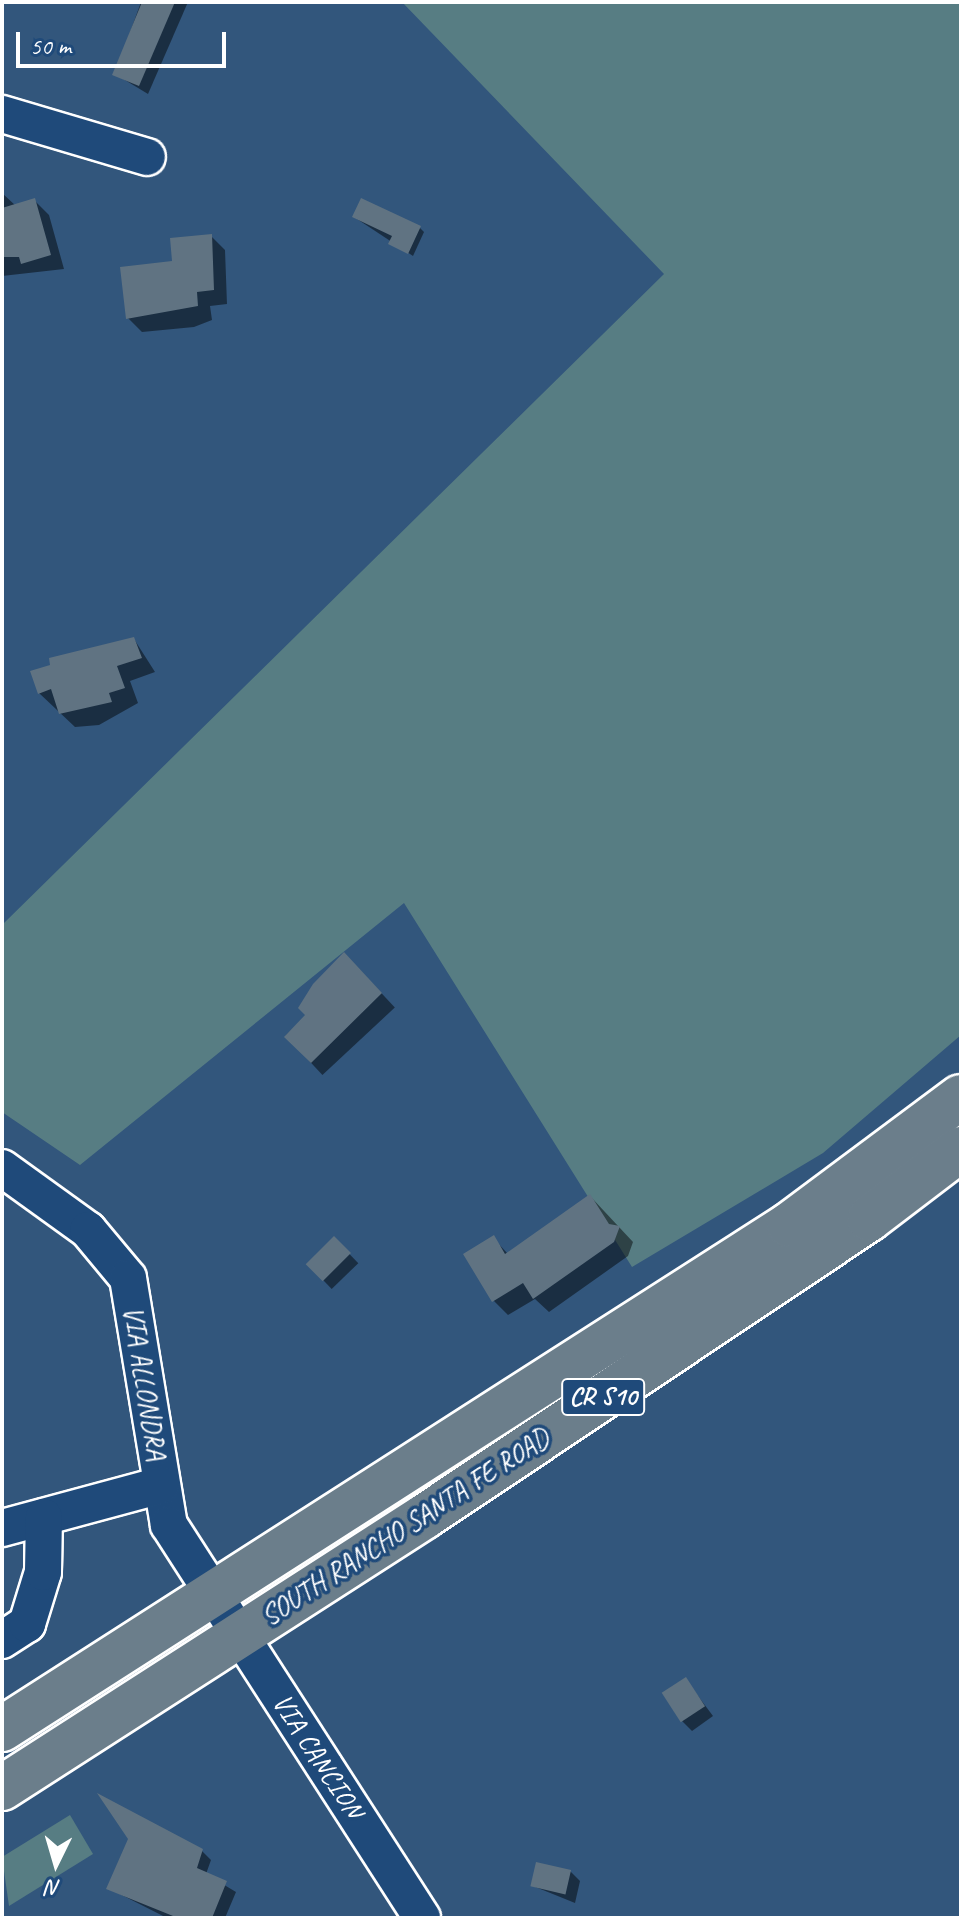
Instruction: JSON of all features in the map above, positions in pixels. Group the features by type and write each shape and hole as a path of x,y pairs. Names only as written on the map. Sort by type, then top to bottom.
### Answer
{"main road":[{"name":"SOUTH RANCHO SANTA FE ROAD","path":"2,1729 789,1225 961,1097"},
{"name":"SOUTH RANCHO SANTA FE ROAD","path":"2,1788 239,1636 858,1227 961,1149"}],"street":[{"path":"2,114 147,157"},
{"name":"VIA ALLONDRA","path":"2,1168 88,1230 128,1278 169,1525 213,1595"},
{"path":"2,1528 161,1485"},
{"path":"2,1640 27,1624 43,1572 44,1517"},
{"name":"VIA CANCION","path":"213,1595 422,1918"}],"green space":[{"path":"402,2 961,2 961,1035 823,1153 632,1267 404,903 80,1165 2,1112 2,925 664,274"},
{"path":"70,1815 93,1854 9,1906 2,1857"}],"building":[{"path":"142,2 175,2 139,86 112,75"},
{"path":"35,198 51,255 21,264 19,257 2,257 2,208"},
{"path":"361,198 421,226 408,254 388,244 392,236 352,217"},
{"path":"212,234 214,290 197,292 198,306 126,319 120,267 172,261 170,238"},
{"path":"134,637 142,658 117,666 125,688 109,693 112,702 59,714 51,689 38,694 30,671 50,665 49,658"},
{"path":"344,952 382,993 311,1063 284,1037 305,1015 298,1008 313,984"},
{"path":"590,1194 609,1224 620,1226 614,1242 533,1299 523,1283 492,1302 463,1254 494,1235 505,1254"},
{"path":"334,1236 351,1253 323,1281 306,1264"},
{"path":"686,1677 705,1706 681,1722 662,1693"},
{"path":"97,1793 203,1849 197,1868 227,1881 212,1918 178,1918 106,1889 128,1839"},
{"path":"536,1862 571,1870 565,1894 530,1886"}]}
